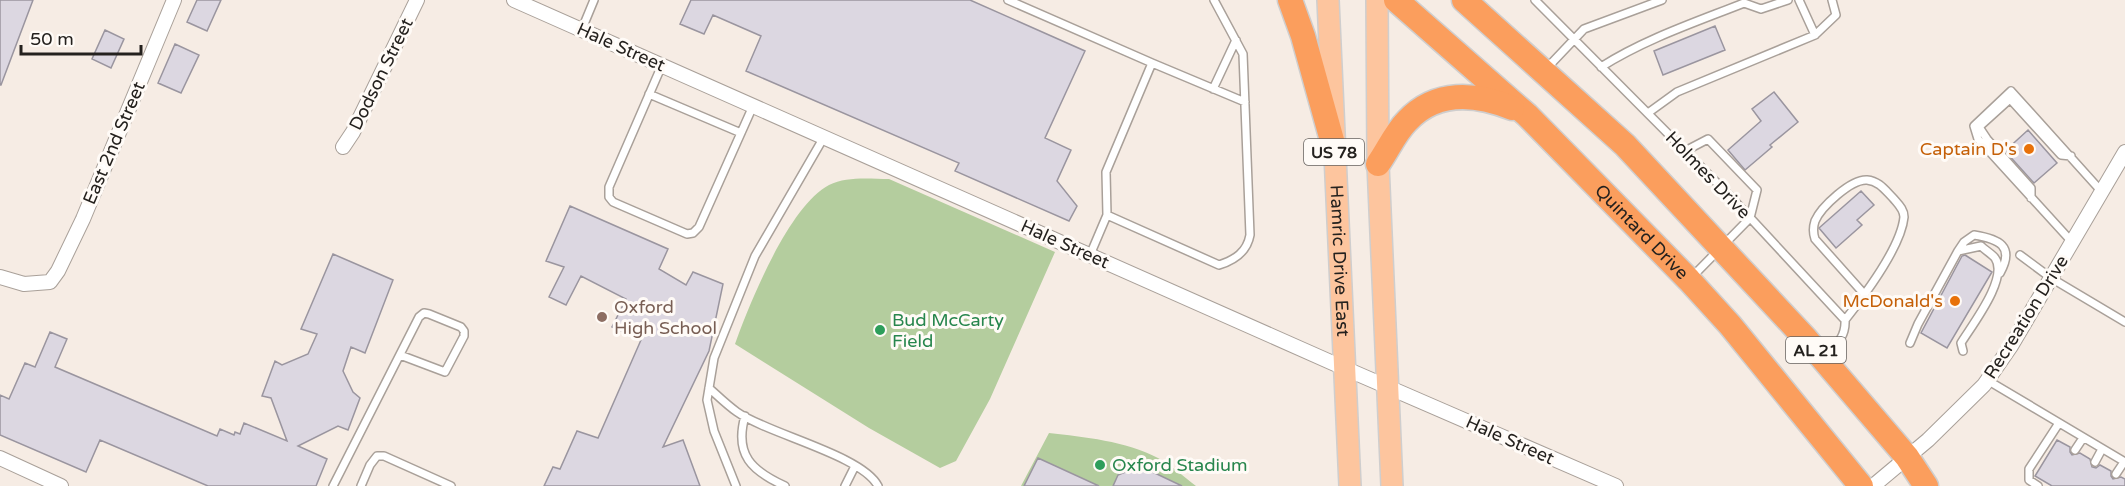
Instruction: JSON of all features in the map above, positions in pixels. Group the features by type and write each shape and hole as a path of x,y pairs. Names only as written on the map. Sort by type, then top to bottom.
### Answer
{"highway":[{"path":"1290,0 1303,36 1333,144"},
{"name":"Quintard Drive","path":"1396,0 1527,115 1689,280 1730,325 1861,486"},
{"name":"AL 21","path":"1468,2 1624,145 1721,246 1907,457 1926,486"},
{"path":"1378,164 1406,122 1427,105 1440,100 1454,97 1478,97 1527,115"}],"main road":[{"name":"Hamric Drive East","path":"1328,0 1350,486"},
{"name":"US 78","path":"1377,0 1378,164 1392,486"}],"street":[{"name":"East 2nd Street","path":"0,277 24,284 50,282 58,271 83,219 174,0"},
{"name":"Dodson Street","path":"344,147 417,0"},
{"name":"Hale Street","path":"514,0 1613,485"},
{"name":"Recreation Drive","path":"1873,486 1928,440 1987,380 2012,346 2125,152"},
{"path":"0,458 61,486"}],"lane":[{"path":"582,29 594,0"},
{"path":"1008,0 1245,102"},
{"path":"1107,215 1219,266 1237,258 1246,247 1250,235 1244,54 1214,0"},
{"name":"Holmes Drive","path":"1535,0 1750,218 1845,320"},
{"path":"1544,71 1584,29 1662,0"},
{"path":"1601,67 1665,35 1744,3 1761,9 1788,0"},
{"path":"1798,0 1815,35"},
{"path":"1648,113 1677,92 1815,35 1836,15 1832,0"},
{"path":"1213,88 1236,40"},
{"path":"1090,255 1107,215 1106,172 1152,63"},
{"path":"662,65 609,187 609,197 613,202 687,234 693,233 699,227 753,106"},
{"path":"2072,242 1978,139 1974,126 2011,91 2102,192"},
{"path":"650,94 741,133"},
{"path":"736,486 714,431 707,400 714,358 755,256 824,137"},
{"path":"1685,151 1708,139 1756,190 1750,218 1689,280"},
{"path":"1823,359 1841,340 1846,330 1845,320 1865,295 1885,263 1900,230 1904,215 1902,208 1878,183 1869,180 1852,183 1835,198 1819,213 1813,232 1815,239 1865,295"},
{"path":"1910,343 1918,324 1964,242 1974,235 1994,238 2003,246 2006,262 1993,291 1961,343 1963,351"},
{"path":"1958,251 1981,246 1996,259 2000,273"},
{"path":"2020,255 2051,278 2125,322"},
{"path":"333,486 400,354 424,313 460,327 464,331 464,336 445,372 400,354"},
{"path":"1987,380 2125,462 2116,474"},
{"path":"709,388 738,413 855,466 874,478 878,486"},
{"path":"745,416 741,429 743,446 750,465 764,476 784,486"},
{"path":"2038,486 2029,480 2029,470 2059,423"},
{"path":"2074,450 2083,438"},
{"path":"2095,462 2102,449"},
{"path":"361,486 370,465 377,456 384,456 451,486"},
{"path":"845,486 855,466"}],"green space":[{"name":"Bud McCarty Field","path":"889,179 1055,252 990,399 956,461 940,468 869,428 735,344 750,304 773,257 786,233 814,196 829,185 843,180"},
{"name":"Oxford Stadium","path":"1049,433 1105,441 1146,452 1168,464 1196,486 1021,486"}],"building":[{"path":"0,0 33,0 1,85 0,85"},
{"path":"197,0 221,0 207,31 187,22"},
{"path":"691,0 970,0 1085,51 1045,138 1071,150 1057,181 1077,206 1069,221 955,171 959,163 746,71 761,36 713,15 704,34 680,24"},
{"path":"1715,26 1725,50 1663,75 1654,51"},
{"path":"105,30 124,39 111,68 92,59"},
{"path":"175,44 199,55 181,93 158,83"},
{"path":"1774,92 1798,122 1745,170 1728,150 1761,121 1752,109"},
{"path":"2028,130 2057,163 2034,183 2005,151"},
{"path":"1861,191 1874,205 1857,220 1862,225 1836,248 1819,228"},
{"path":"570,206 668,249 659,269 686,285 693,272 723,284 709,351 663,447 683,440 700,486 544,486 553,467 560,469 577,431 598,438 641,340 612,327 626,299 581,276 566,305 549,297 564,267 546,261"},
{"path":"333,254 393,280 365,353 351,347 343,371 353,392 360,398 348,430 338,426 298,446 327,459 316,486 208,486 100,440 86,472 0,435 0,395 9,399 25,363 35,367 50,332 67,339 55,367 217,436 220,429 234,435 235,432 240,434 244,423 287,441 271,398 262,396 275,361 282,365 308,354 317,334 301,329"},
{"name":"McDonald's","path":"1965,255 1992,272 1947,348 1921,333 1962,256"},
{"path":"2057,440 2070,447 2072,455 2080,453 2090,459 2092,467 2096,468 2100,465 2111,471 2113,479 2121,477 2125,479 2125,486 2052,486 2035,476"},
{"path":"1038,458 1099,486 1024,486"},
{"path":"1140,466 1182,486 1113,486 1118,475"}],"place":[{"name":"Captain D's","path":"2029,149"},
{"name":"McDonald's","path":"1955,301"},
{"name":"Oxford High School","path":"602,317"},
{"name":"Bud McCarty Field","path":"880,330"},
{"name":"Oxford Stadium","path":"1100,465"}]}
